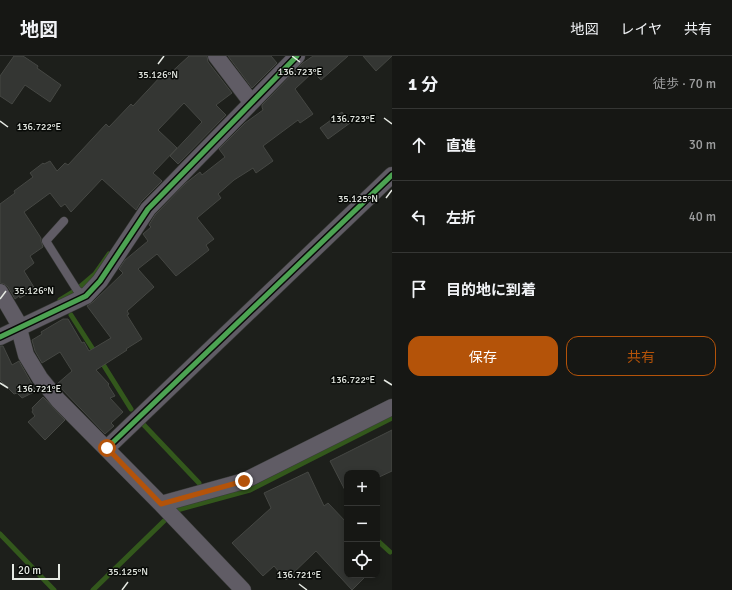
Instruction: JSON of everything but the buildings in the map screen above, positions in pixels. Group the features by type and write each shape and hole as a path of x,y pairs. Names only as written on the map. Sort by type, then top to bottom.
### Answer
{"street":[{"path":"216,56 251,102"},
{"path":"0,337 86,296 100,281 148,209 297,56"},
{"path":"107,448 392,175"},
{"path":"0,292 17,321 26,354 40,378 58,400 107,448 243,590"},
{"path":"161,504 244,481 392,407"}],"lane":[{"path":"64,221 46,241 77,290 86,296"}],"waterway":[{"path":"81,286 95,274 109,254"},
{"path":"60,300 73,292"},
{"path":"71,315 96,354"},
{"path":"101,361 131,409"},
{"path":"177,510 250,490 392,418"},
{"path":"142,423 199,483"},
{"path":"93,590 165,520"},
{"path":"0,534 54,590"},
{"path":"379,542 390,552"}],"cycle path":[{"path":"0,337 86,296 100,281 148,209 297,56"},
{"path":"107,448 392,175"}],"route":[{"path":"107,448 161,504 244,481"}]}
